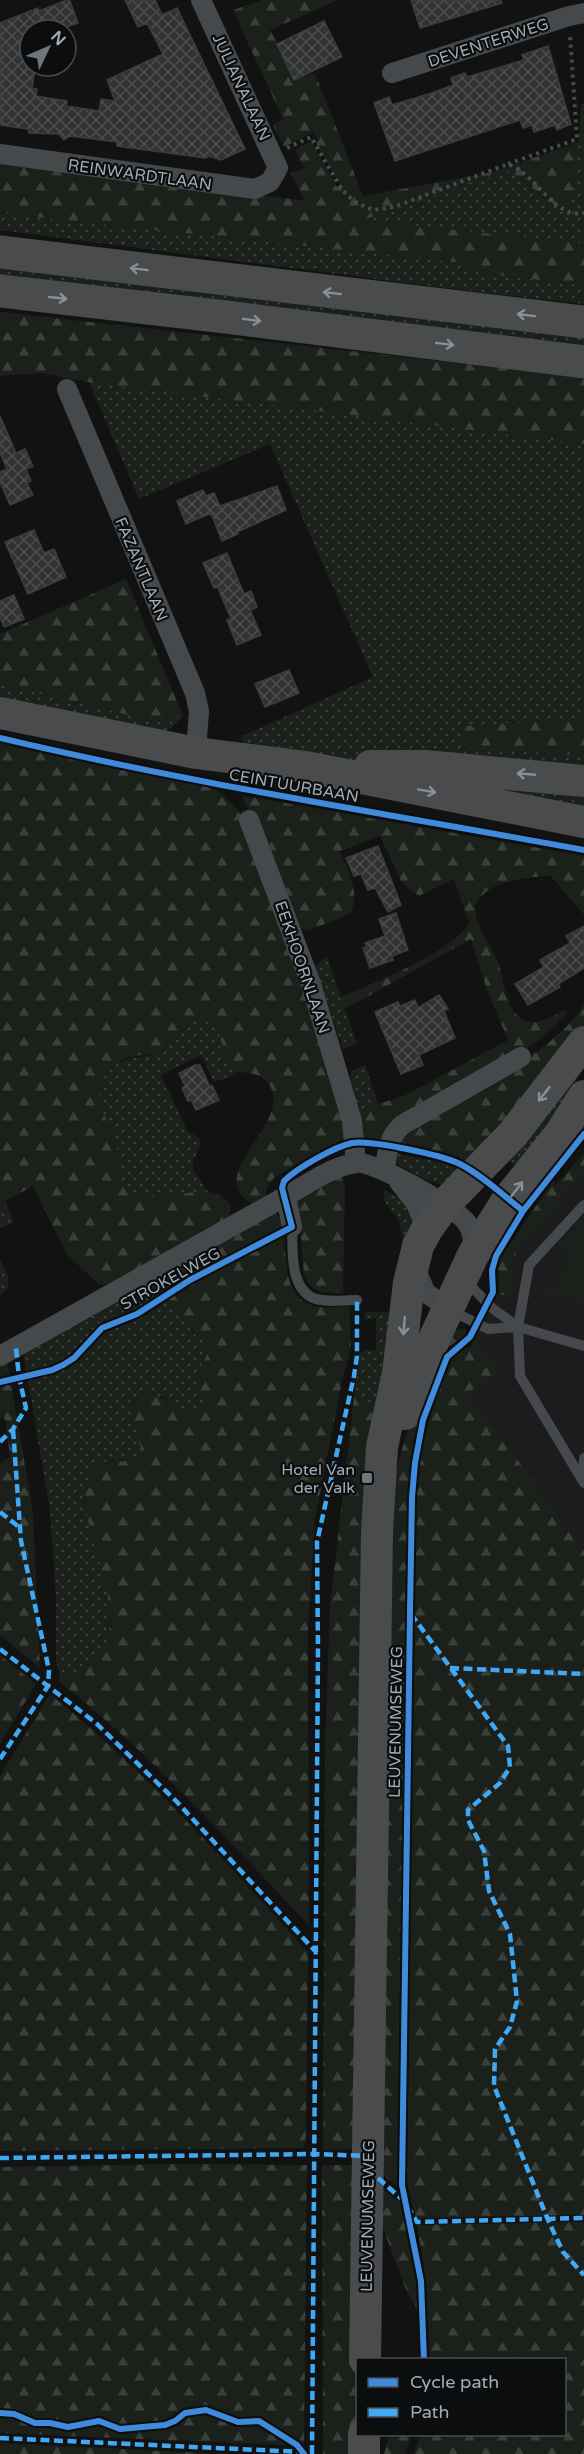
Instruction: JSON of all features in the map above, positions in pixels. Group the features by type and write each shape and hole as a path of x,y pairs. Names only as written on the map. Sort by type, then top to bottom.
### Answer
{"highway":[{"path":"0,252 584,322"},
{"path":"0,291 584,362"}],"main road":[{"name":"CEINTUURBAAN","path":"0,713 196,753 306,767 584,822"},
{"name":"CEINTUURBAAN","path":"306,767 425,766 584,780"},
{"name":"LEUVENUMSEWEG","path":"365,2358 377,1532 382,1448 398,1372 413,1264 427,1229 446,1203 513,1134 584,1042"},
{"name":"LEUVENUMSEWEG","path":"377,1532 396,1444 408,1407 448,1308 468,1266 508,1199 560,1134 584,1096"},
{"path":"364,2436 364,2454"}],"street":[{"name":"JULIANALAAN","path":"203,0 273,155 278,168 275,175"},
{"name":"DEVENTERWEG","path":"392,73 576,15"},
{"name":"REINWARDTLAAN","path":"0,154 255,189 270,182 275,175"},
{"name":"FAZANTLAAN","path":"67,389 195,693 199,711 196,753"},
{"name":"EEKHOORNLAAN","path":"249,820 311,984 352,1121 356,1162"},
{"path":"427,1229 415,1202 390,1174 388,1147 392,1137 402,1125 521,1057"},
{"path":"356,1162 374,1165 446,1203 462,1216 469,1225 473,1237 468,1266"},
{"name":"STROKELWEG","path":"0,1356 286,1196 331,1172 356,1162"},
{"path":"286,1196 292,1227"},
{"path":"413,1264 426,1293 448,1308"}],"lane":[{"path":"583,1481 520,1376 518,1327 529,1265 584,1205"},
{"path":"292,1227 296,1276 308,1294 318,1299 357,1300"},
{"path":"468,1266 492,1308 518,1327"},
{"path":"448,1308 488,1329 518,1327 584,1346"},
{"path":"583,1481 584,1461"}],"path":[{"path":"273,155 311,137 342,190 355,202 374,210 394,207 578,139 576,15"},
{"path":"508,164 519,169 567,212 584,213"}],"shaded area":[{"path":"584,1177 584,1551 467,1392 500,1374 475,1339 498,1294 513,1297 516,1251"}],"green space":[{"path":"262,0 338,0 270,30 297,78 315,73 363,196 493,172 579,142 569,216 509,170 363,220 584,244 584,285 480,273 462,263 0,213 0,160 305,201 291,173 304,168 295,150 311,141 337,187 341,187 315,142 318,140 313,132 284,147 273,125 283,119 233,10"},
{"path":"581,104 584,104 584,244 362,220 509,170 548,201 579,142"},
{"path":"0,213 462,263 480,273 584,285 584,304 0,230"},
{"path":"0,262 584,334 584,352 0,281"},
{"path":"0,312 584,377 584,444 93,383 42,373 0,376"},
{"path":"89,382 584,444 584,719 464,726 463,746 584,756 584,774 392,759 355,761 244,744 240,737 373,677 270,444 139,499"},
{"path":"126,579 183,716 157,722 0,684 0,634"},
{"path":"0,684 157,722 183,716 166,731 0,702"},
{"path":"584,719 584,756 463,747 464,726"},
{"path":"0,743 211,787 222,794 240,813 313,1013 337,1095 346,1137 275,1177 266,1188 266,1199 255,1205 240,1194 237,1181 240,1166 269,1118 273,1103 271,1088 261,1077 236,1072 225,1054 216,1027 199,1017 194,1019 167,1048 158,1053 126,1058 116,1064 102,1081 99,1097 115,1140 119,1173 124,1183 136,1193 149,1197 210,1192 222,1197 231,1207 229,1219 119,1283 99,1285 66,1253 33,1186 5,1201 7,1206 0,1204"},
{"path":"421,772 584,786 584,809"},
{"path":"245,796 584,856 584,915 550,875 519,879 499,885 490,889 475,904 480,929 496,957 506,994 514,1012 530,1022 544,1020 567,1009 566,1015 537,1042 462,1085 385,1142 363,1137 358,1111 406,1095 508,1040 487,990 471,939 345,1009 341,997 425,958 466,928 469,923 454,879 419,896 402,883 380,836 340,851 354,890 350,914 307,931 299,927 262,833 244,802"},
{"path":"327,956 357,1044 343,1049 315,966"},
{"path":"584,1003 584,1025 548,1083 467,1161 397,1145 396,1139 470,1096 528,1058 572,1021"},
{"path":"199,1017 217,1028 222,1047 236,1075 214,1082 201,1055 161,1075 187,1130 200,1139 193,1169 208,1192 161,1198 143,1196 128,1188 120,1176 117,1147 99,1101 101,1085 105,1076 119,1063 166,1049 194,1019"},
{"path":"584,1064 566,1103 520,1171 503,1156"},
{"path":"365,1065 378,1104 358,1111 350,1076 352,1071"},
{"path":"394,1153 441,1162 464,1171 444,1185 437,1184 394,1162"},
{"path":"584,1153 584,1177 516,1251 513,1297 498,1294 500,1259 553,1181 556,1185"},
{"path":"342,1175 345,1188 343,1293 325,1292 311,1286 304,1276 298,1199"},
{"path":"384,1190 399,1198 415,1217 405,1246 399,1221 384,1201"},
{"path":"0,1204 7,1206 14,1222 0,1228"},
{"path":"275,1213 283,1220 288,1273 292,1287 299,1297 310,1305 326,1308 349,1306 351,1347 341,1385 315,1519 308,1633 309,1925 156,1767 92,1708 58,1681 60,1675 80,1672 92,1664 101,1652 109,1631 109,1606 86,1504 87,1483 100,1464 108,1461 130,1460 143,1454 133,1414 137,1399 142,1393 156,1395 195,1415 205,1407 206,1403 198,1379 206,1355 205,1345 177,1312 170,1295 165,1272"},
{"path":"584,1219 584,1303 541,1294 541,1287 558,1286 568,1256 558,1246"},
{"path":"0,1259 8,1276 8,1288 0,1295"},
{"path":"165,1272 178,1311 205,1345 206,1356 199,1375 200,1387 206,1403 205,1408 196,1415 175,1406 162,1396 136,1398 133,1412 143,1454 129,1461 109,1460 84,1502 111,1605 107,1642 91,1667 79,1672 60,1675 56,1661 56,1598 50,1511 23,1351"},
{"path":"365,1312 393,1312 383,1408 354,1397 360,1352 376,1350 376,1319 365,1319"},
{"path":"465,1329 466,1335 447,1348 419,1419 408,1497 399,2188 379,2172 390,1528 397,1466 421,1386 453,1330"},
{"path":"475,1339 501,1374 468,1392 584,1551 584,2215 416,2218 407,2183 416,1497 423,1441 437,1394 454,1355 470,1347"},
{"path":"7,1359 33,1513 40,1668 0,1635 0,1464 10,1457 5,1419 0,1417 0,1364"},
{"path":"354,1397 383,1408 358,2149 323,2150 325,1749 330,1605"},
{"path":"0,1655 36,1684 0,1744"},
{"path":"50,1694 85,1723 152,1786 308,1952 304,2148 0,2151 0,1776"},
{"path":"177,2164 307,2165 304,2446 0,2433 0,2167"},
{"path":"322,2165 357,2165 355,2454 323,2454"},
{"path":"379,2186 401,2203 418,2281 419,2314 405,2287 379,2218"},
{"path":"584,2222 584,2454 414,2454 420,2436 566,2436 566,2358 430,2358 426,2280 417,2225"},
{"path":"389,2436 411,2436 405,2454 384,2454"},
{"path":"0,2443 224,2454 0,2454"}],"building":[{"path":"67,0 70,1 76,18 18,18 18,78 34,78 32,88 37,89 36,96 67,101 66,106 99,111 101,99 115,101 107,80 163,54 147,23 138,27 125,0 155,0 162,15 177,8 245,149 221,160 209,156 205,158 117,146 117,142 70,136 64,140 59,134 29,133 28,129 0,125 0,23 38,8 39,11"},
{"path":"411,0 501,0 502,3 420,28"},
{"path":"324,21 342,57 294,80 277,44"},
{"path":"548,46 571,124 557,130 555,125 534,132 532,125 523,128 520,120 395,161 374,103 389,97 392,105 432,93 453,85 451,78 465,73 467,77 524,60 522,55"},
{"path":"0,416 16,453 25,449 33,466 26,469 31,481 27,483 33,495 10,505 0,482 0,472 7,469 0,453"},
{"path":"277,486 286,510 222,541 211,513 186,524 177,501 203,490 206,496 214,493 220,506"},
{"path":"34,530 44,553 54,549 66,577 28,594 5,542"},
{"path":"227,553 244,594 251,591 257,607 250,610 261,635 237,645 227,620 231,618 218,587 214,588 203,563"},
{"path":"14,595 24,619 4,627 0,617 0,601"},
{"path":"289,670 299,693 265,707 255,684"},
{"path":"378,846 401,905 388,912 375,888 368,890 361,874 354,876 346,858"},
{"path":"396,913 408,950 392,956 393,960 370,968 363,948 367,947 365,943 385,936 379,919"},
{"path":"584,926 584,968 558,984 560,987 528,1005 515,984 544,967 540,960 570,943 566,936"},
{"path":"439,995 448,1009 444,1011 455,1038 419,1055 423,1065 401,1074 375,1012 398,1002 400,1006 415,1000 418,1008"},
{"path":"200,1065 219,1100 196,1110 191,1100 188,1101 182,1088 185,1086 179,1073"}],"marked path":[{"path":"312,2454 317,1542 354,1376 357,1356 357,1300"},
{"path":"0,1442 13,1429 26,1408 19,1377 16,1348"},
{"path":"0,1759 48,1686 49,1670 21,1541 13,1429"},
{"path":"0,1512 19,1527"},
{"path":"411,1614 508,1746 510,1767 500,1783 468,1810 468,1820 484,1851 489,1891 510,1934 517,2001 510,2027 495,2049 494,2086 563,2252 584,2275"},
{"path":"0,1649 97,1724 176,1801 317,1953"},
{"path":"450,1668 584,1674"},
{"path":"0,2158 315,2154 368,2156"},
{"path":"368,2169 405,2202 417,2222 584,2218"},
{"path":"0,2438 303,2452"}],"cycle path":[{"path":"0,738 145,770 584,850"},
{"path":"424,2358 421,2281 402,2185 412,1497 415,1463 423,1420 447,1357 470,1337 493,1292 492,1270 496,1256 523,1211 584,1134"},
{"path":"0,1382 52,1370 63,1365 74,1358 102,1328 137,1314 190,1280 292,1227 282,1188 284,1181 306,1164 344,1145 375,1144 451,1160 477,1174 523,1211"},
{"path":"0,2413 14,2414 35,2423 50,2423 68,2427 99,2421 120,2429 165,2425 185,2413 206,2410 238,2422 259,2421 297,2445 304,2454"}],"place":[{"name":"Hotel Van der Valk","path":"367,1478"}]}
